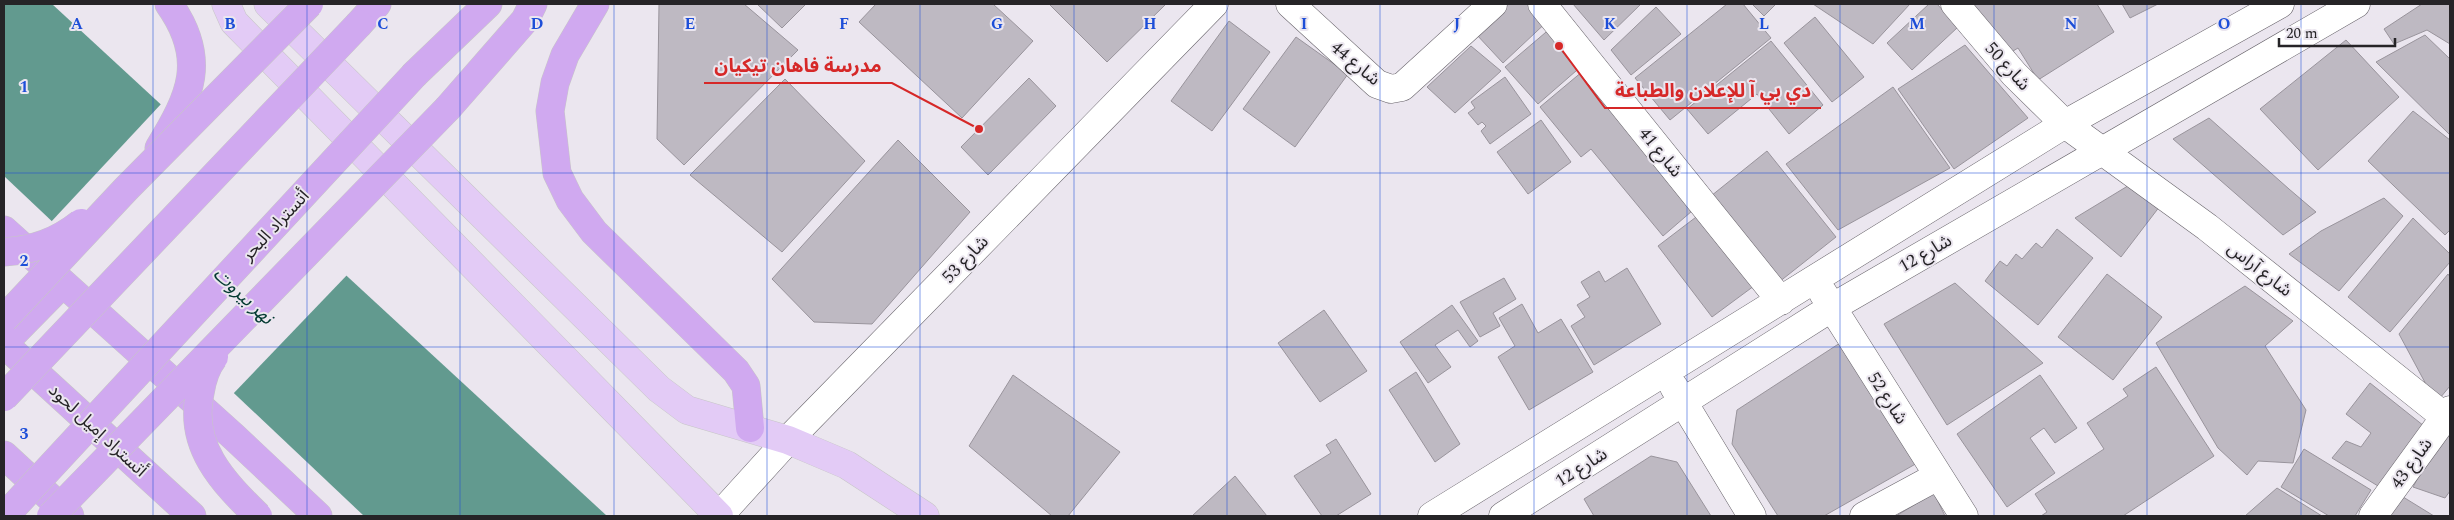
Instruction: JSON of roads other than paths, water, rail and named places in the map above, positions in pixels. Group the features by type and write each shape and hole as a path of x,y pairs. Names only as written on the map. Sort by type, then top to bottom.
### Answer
{"highway":[{"path":"4,252 28,250 64,236 126,189 157,150 177,119 190,88 192,57 182,23 169,4"},
{"path":"4,318 126,189 309,4"},
{"path":"4,397 377,4"},
{"name":"أتستراد البحر","path":"5,516 415,74 488,4"},
{"path":"51,516 448,108 525,20 532,4"},
{"path":"594,4 565,55 555,83 550,111 557,173 570,200 594,232 736,371 746,386 750,428"},
{"path":"4,230 226,430 318,516"},
{"path":"4,343 63,283"},
{"path":"241,320 210,363 198,401 199,433 204,450 215,470 228,487 258,516"},
{"name":"أتستراد إميل لحود","path":"4,343 192,516"},
{"path":"4,455 70,516"}],"main road":[{"path":"226,4 234,22 719,516"},
{"path":"268,4 659,389 687,410 788,440 847,465 925,516"}],"street":[{"name":"شارع 53","path":"719,516 788,440 1214,4"},
{"name":"شارع 44","path":"1290,4 1377,84 1391,89 1402,87 1493,4"},
{"name":"شارع 41","path":"1542,4 1780,301"},
{"name":"شارع 50","path":"1955,4 2014,74 2065,124"},
{"name":"شارع 12","path":"1432,516 2065,124 2280,4"},
{"name":"شارع 12","path":"1502,516 1831,308 2356,4"},
{"name":"شارع آراس","path":"2065,124 2214,233 2448,415"},
{"name":"شارع 52","path":"1816,279 1831,308 1964,516"},
{"path":"1665,372 1752,516"},
{"name":"شارع 43","path":"2373,516 2448,415"},
{"path":"1864,516 1938,476"}],"water":[{"name":"نهر بيروت","path":"4,4 52,4 607,516 364,516 4,176"}],"place":[{"name":"دي بي آ للإعلان والطباعة","path":"1559,46"},
{"name":"مدرسة فاهان تيكيان","path":"979,129"}]}
